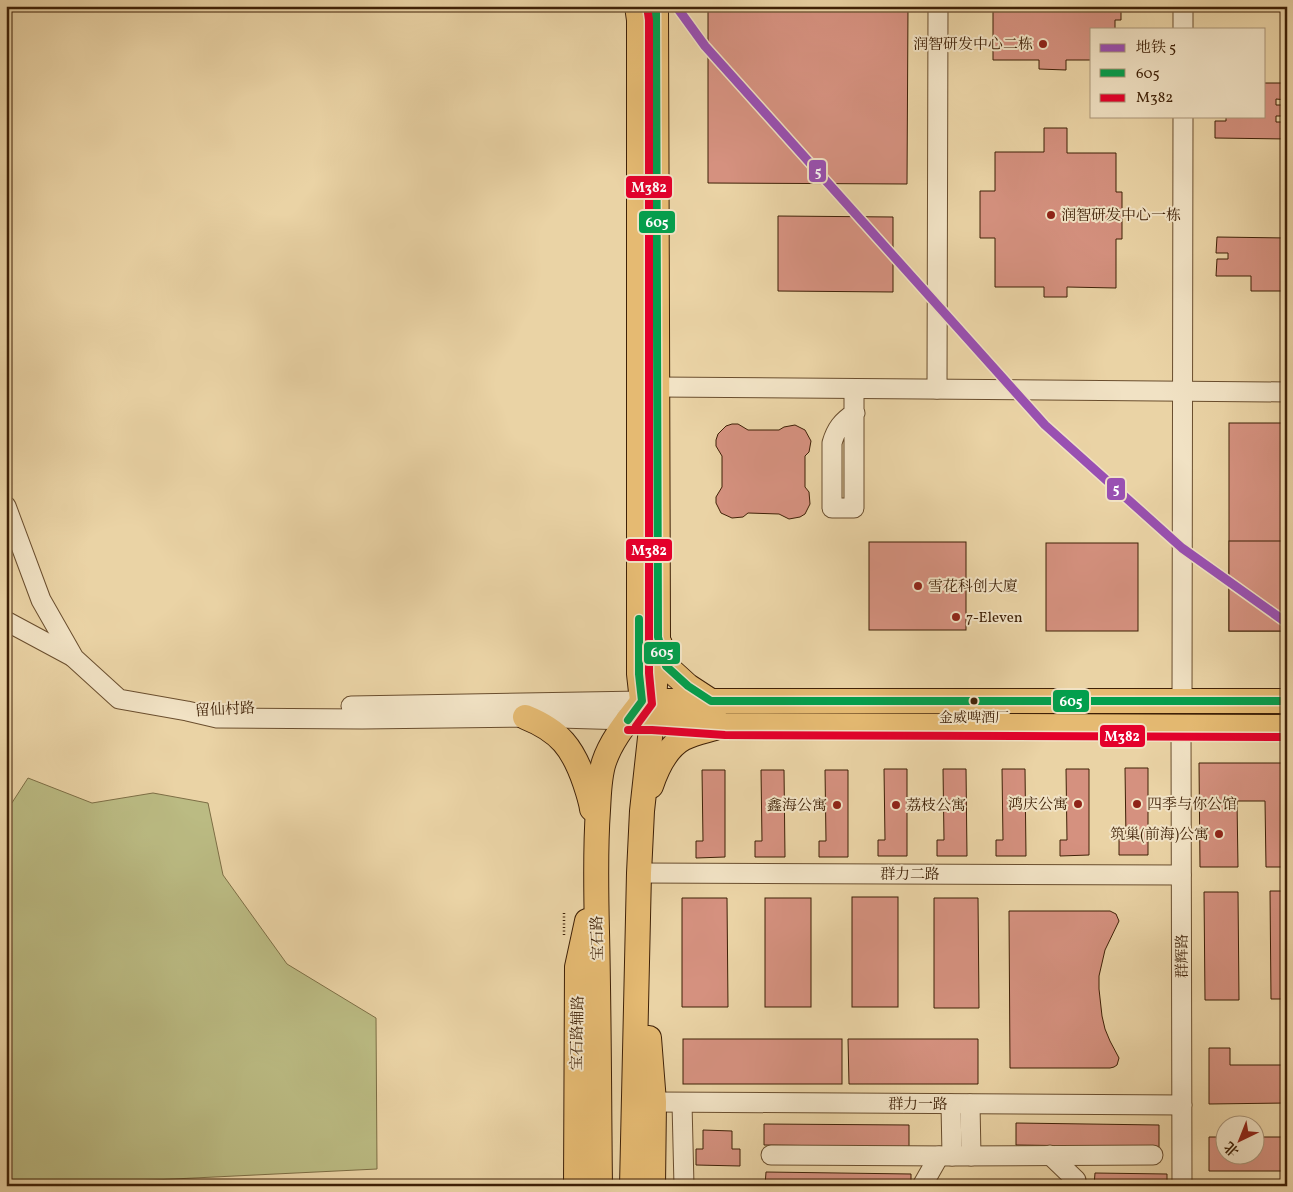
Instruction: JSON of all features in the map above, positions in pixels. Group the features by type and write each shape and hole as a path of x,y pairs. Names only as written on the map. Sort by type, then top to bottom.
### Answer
{"main road":[{"path":"632,1186 644,711 639,674 639,20 637,6"},
{"path":"644,711 658,637 656,6"},
{"path":"658,637 666,666 688,686 711,701"},
{"path":"644,711 711,701 1287,701"},
{"path":"644,711 726,725 1287,727"},
{"name":"宝石路","path":"600,1186 600,1056 596,883 599,786 604,761 615,739 644,711"},
{"path":"525,716 551,729 569,748 581,772 592,805 596,837"},
{"path":"642,811 655,774 663,759 674,746 683,739 695,734 726,725"},
{"name":"宝石路辅路","path":"576,1186 577,967 596,883"},
{"path":"639,883 654,1102 653,1186"}],"street":[{"path":"937,389 938,6"},
{"path":"1183,6 1183,28"},
{"path":"1182,118 1182,701"},
{"path":"657,387 1287,392"},
{"path":"854,389 854,413"},
{"path":"6,506 41,600 74,658"},
{"path":"6,621 74,658 119,699 188,711"},
{"name":"留仙村路","path":"188,711 229,707 644,711"},
{"name":"留仙村路","path":"188,711 217,718 362,718 525,716 644,711"},
{"name":"群辉路","path":"1181,727 1182,1186"},
{"name":"群力二路","path":"639,883 1182,875"},
{"name":"群力一路","path":"654,1102 1182,1105"},
{"path":"682,1102 684,1186"},
{"path":"922,1186 946,1156 951,1104"},
{"path":"970,1104 971,1156"},
{"path":"771,1155 971,1156 1153,1154"},
{"path":"1050,1155 1076,1180 1076,1186"}],"green space":[{"path":"28,778 92,803 153,793 208,803 223,875 287,964 376,1018 377,1169 133,1181 124,1186 6,1186 6,812"}],"building":[{"path":"708,6 908,6 907,184 708,183"},
{"name":"润智研发中心二栋","path":"993,6 1121,6 1121,20 1115,20 1115,28 1090,28 1090,60 1066,60 1066,70 1039,69 1039,60 993,60"},
{"path":"1266,83 1287,83 1287,100 1276,99 1276,105 1287,105 1287,116 1276,116 1276,122 1287,122 1287,139 1215,138 1215,121 1226,121 1226,118 1266,118"},
{"name":"润智研发中心一栋","path":"1044,128 1067,128 1067,153 1116,153 1116,192 1122,192 1122,239 1116,239 1116,288 1067,287 1067,297 1044,297 1044,287 995,287 995,238 980,238 980,191 995,191 995,152 1044,152"},
{"path":"778,216 893,217 893,292 778,291"},
{"path":"1217,237 1287,238 1287,291 1251,291 1251,276 1216,276 1217,259 1228,259 1228,253 1216,253"},
{"path":"1229,423 1287,423 1287,631 1229,631"},
{"path":"738,424 748,430 779,430 795,425 805,430 811,441 809,452 805,456 805,487 809,492 810,504 805,514 789,519 779,514 748,513 743,517 732,518 721,513 716,503 716,497 722,487 722,456 716,446 716,440 718,434 726,426"},
{"path":"1229,541 1287,541 1287,631 1229,631"},
{"name":"雪花科创大廈","path":"869,542 966,542 966,630 869,630"},
{"path":"1046,543 1138,543 1138,631 1046,631"},
{"name":"筑巢(前海)公寓","path":"1199,763 1287,763 1287,867 1266,867 1265,801 1237,801 1238,867 1200,867"},
{"name":"四季与你公馆","path":"1125,768 1148,768 1148,855 1119,855 1119,839 1126,839"},
{"name":"荔枝公寓","path":"884,769 907,769 907,856 878,856 878,840 885,840"},
{"path":"943,769 966,769 967,856 937,856 937,840 944,840"},
{"path":"1002,769 1025,769 1026,856 996,856 996,840 1003,840"},
{"name":"鸿庆公寓","path":"1066,769 1089,769 1089,855 1060,856 1060,840 1067,840"},
{"path":"702,770 725,770 725,857 696,858 696,841 703,841"},
{"path":"761,770 784,770 785,857 755,857 755,841 762,841"},
{"name":"鑫海公寓","path":"825,770 848,770 848,857 819,857 819,841 826,841"},
{"path":"1270,891 1287,891 1287,999 1271,999"},
{"path":"1204,892 1238,892 1239,1000 1205,1000"},
{"path":"852,897 898,897 898,1007 852,1007"},
{"path":"682,898 727,898 728,1007 682,1007"},
{"path":"765,898 811,898 811,1007 765,1007"},
{"path":"934,898 978,898 979,1008 934,1008"},
{"path":"1009,911 1110,911 1116,914 1119,921 1105,950 1099,976 1099,989 1105,1029 1119,1058 1117,1065 1110,1068 1010,1068"},
{"path":"683,1039 842,1039 842,1084 683,1084"},
{"path":"848,1039 978,1039 978,1084 849,1084"},
{"path":"1209,1048 1230,1048 1230,1065 1287,1065 1287,1103 1209,1104"},
{"path":"1016,1123 1159,1125 1159,1147 1016,1145"},
{"path":"764,1124 909,1125 909,1147 764,1145"},
{"path":"703,1130 732,1131 732,1149 740,1149 740,1166 696,1165 696,1149 703,1149"},
{"path":"1209,1137 1216,1137 1216,1164 1266,1164 1266,1137 1287,1137 1287,1171 1209,1171"},
{"path":"766,1172 911,1174 911,1186 765,1186"},
{"path":"1095,1173 1167,1174 1167,1186 1094,1186"}],"metro line":[{"name":"5","path":"676,6 705,46 1045,425 1182,548 1287,623"}],"transit line":[{"name":"M382","path":"636,726 652,704 649,673 649,20 647,6"},
{"name":"605","path":"656,6 658,637 666,666 688,686 711,701 1287,701"},
{"name":"605","path":"628,720 642,701 639,674 639,619"},
{"name":"M382","path":"628,730 725,735 1287,737"}],"place":[{"name":"润智研发中心二栋","path":"1043,44"},
{"name":"润智研发中心一栋","path":"1051,215"},
{"name":"雪花科创大廈","path":"918,586"},
{"name":"7-Eleven","path":"956,617"},
{"name":"金威啤酒厂","path":"974,701"},
{"name":"鸿庆公寓","path":"1078,804"},
{"name":"四季与你公馆","path":"1137,804"},
{"name":"鑫海公寓","path":"837,805"},
{"name":"荔枝公寓","path":"896,805"},
{"name":"筑巢(前海)公寓","path":"1219,834"}]}
